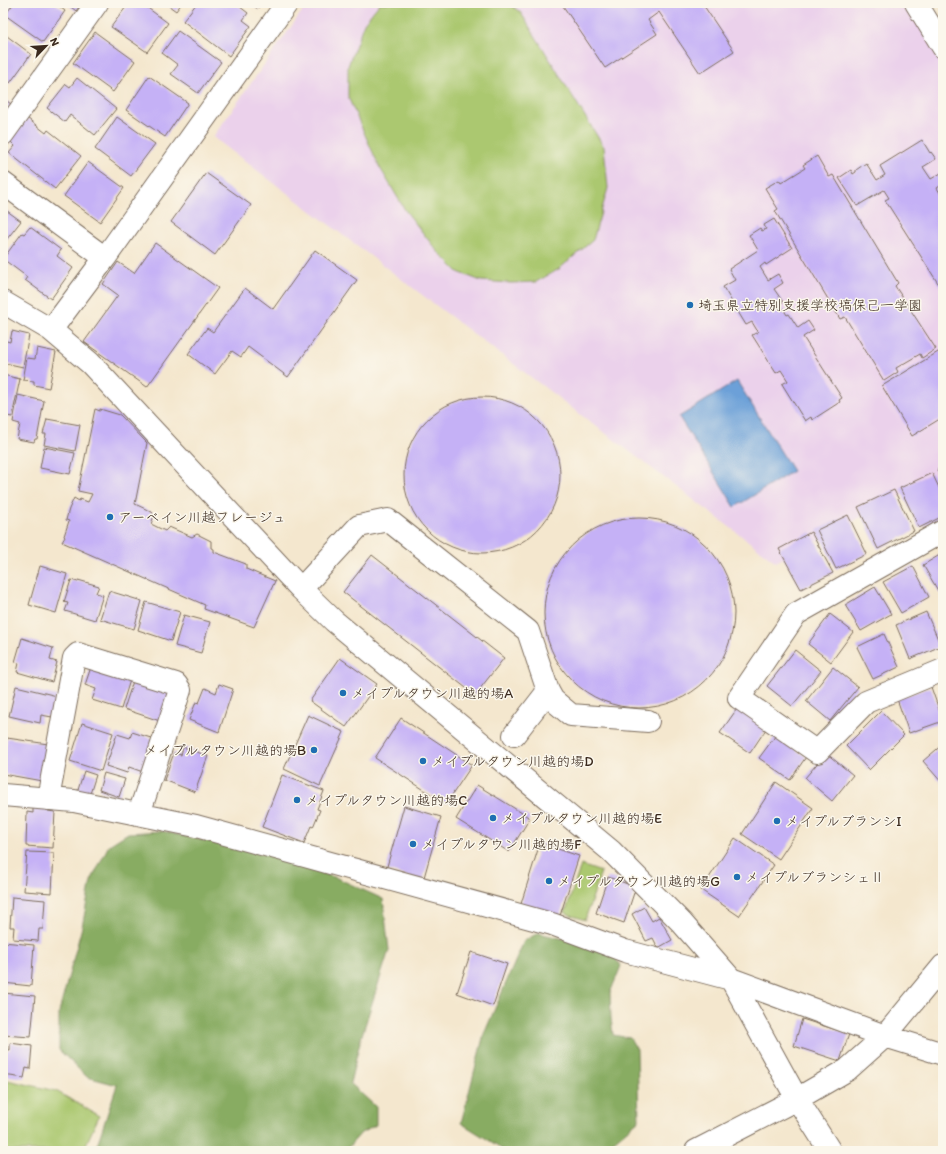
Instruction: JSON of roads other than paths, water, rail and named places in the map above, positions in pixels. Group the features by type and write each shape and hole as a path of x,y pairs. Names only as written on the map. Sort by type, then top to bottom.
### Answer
{"street":[{"path":"3,134 97,3"},
{"path":"51,330 105,258 287,3"},
{"path":"916,3 943,47"},
{"path":"3,183 105,258"},
{"path":"3,302 51,330 90,363 301,589 334,621 611,851 682,923 731,979 798,1099 830,1151"},
{"path":"301,589 359,526 388,520 528,631 548,690 553,700 571,715 648,721"},
{"path":"943,531 796,614 739,698 817,752 866,702 943,670"},
{"path":"48,799 74,658 78,654 176,684 180,690 139,814"},
{"path":"514,735 548,690"},
{"path":"3,795 74,801 196,826 552,924 625,951 731,979 885,1036 943,1054"},
{"path":"696,1151 798,1099 847,1070 885,1036 943,966"}],"water":[{"path":"737,381 793,471 735,507 679,417"}],"place":[{"name":"埼玉県立特別支援学校塙保己一学園","path":"690,305"},
{"name":"アーベイン川越フレージュ","path":"110,517"},
{"name":"メイプルタウン川越的場A","path":"343,693"},
{"name":"メイプルタウン川越的場B","path":"314,750"},
{"name":"メイプルタウン川越的場D","path":"423,761"},
{"name":"メイプルタウン川越的場C","path":"297,800"},
{"name":"メイプルタウン川越的場E","path":"493,818"},
{"name":"メイプルブランシI","path":"777,821"},
{"name":"メイプルタウン川越的場F","path":"413,844"},
{"name":"メイプルブランシェⅡ","path":"737,877"},
{"name":"メイプルタウン川越的場G","path":"549,881"}]}
